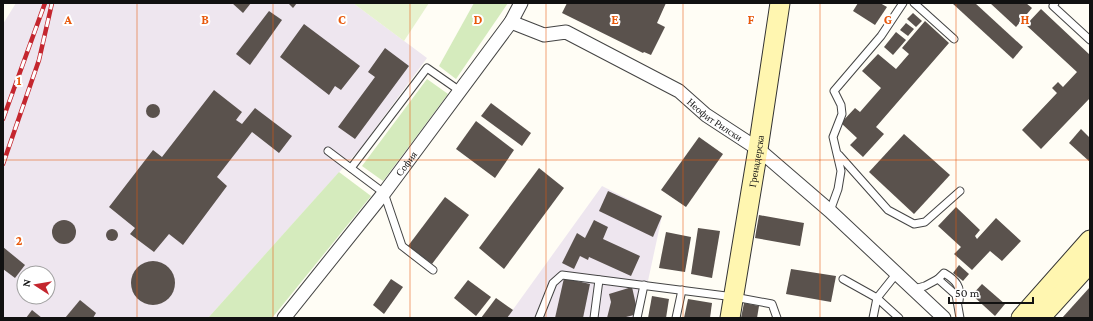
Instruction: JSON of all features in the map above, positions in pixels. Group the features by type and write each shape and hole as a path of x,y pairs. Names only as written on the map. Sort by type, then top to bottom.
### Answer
{"street":[{"name":"София","path":"284,318 384,193 511,22 521,3"},
{"name":"Гренадерска","path":"730,318 780,3"},
{"name":"Неофит Рилски","path":"511,22 544,35 566,32 679,91 706,115 758,149 830,211 944,318"},
{"path":"1021,318 1090,240"},
{"path":"1040,318 1090,263"}],"lane":[{"path":"830,211 838,189 842,170 833,137 842,114 841,105 834,91 881,36 903,3"},
{"path":"914,3 954,39"},
{"path":"1053,4 1090,40"},
{"path":"351,168 427,68 460,91"},
{"path":"328,150 384,193 402,246 433,270"},
{"path":"838,154 888,210 914,224 925,222 960,191"},
{"path":"873,318 877,298 897,273"},
{"path":"539,318 553,283 562,275 734,297 772,304 776,318"},
{"path":"843,279 877,298 899,318"},
{"path":"914,289 925,286 938,279 956,295 960,318"},
{"path":"594,318 599,280"},
{"path":"637,318 644,286"},
{"path":"676,318 682,290"}],"shaded area":[{"path":"16,3 353,3 427,58 360,149 208,318 3,318 3,24"},
{"path":"602,186 662,216 640,318 507,318"}],"green space":[{"path":"353,3 429,3 404,41"},
{"path":"474,3 508,3 456,79 439,66"},
{"path":"427,79 448,94 383,181 362,166"},
{"path":"339,172 371,196 272,318 208,318"}],"building":[{"path":"232,3 251,3 243,13"},
{"path":"288,3 297,3 293,8"},
{"path":"567,3 666,3 657,23 665,27 651,55 644,52 643,53 562,13"},
{"path":"858,3 880,3 887,7 875,25 853,11"},
{"path":"952,3 975,3 1023,47 1013,59"},
{"path":"990,3 1026,3 1032,8 1016,27"},
{"path":"1041,9 1090,55 1090,98 1041,149 1022,130 1057,93 1052,88 1058,82 1063,87 1077,72 1026,25"},
{"path":"269,11 282,20 250,65 236,54"},
{"path":"913,13 922,21 916,27 907,19"},
{"path":"925,21 949,43 876,127 884,134 863,157 850,145 857,138 841,123 855,108 860,112 881,88 862,71 878,54 896,69 909,54 902,48"},
{"path":"906,23 914,29 908,36 900,30"},
{"path":"304,24 360,66 341,90 335,86 329,95 280,57"},
{"path":"896,32 906,40 893,55 884,47"},
{"path":"385,48 409,66 355,139 338,127 375,77 368,72"},
{"path":"214,90 242,112 236,120 242,124 255,108 292,136 279,153 252,132 217,177 227,186 183,245 169,234 154,252 130,234 135,228 109,207 153,150 162,157"},
{"path":"491,103 531,133 522,146 481,116"},
{"path":"150,104 156,104 160,108 160,114 156,118 150,118 146,114 146,108"},
{"path":"476,121 514,150 495,178 456,149"},
{"path":"1081,129 1090,138 1090,162 1069,143"},
{"path":"904,134 950,175 914,214 869,172"},
{"path":"699,137 723,154 686,207 661,190"},
{"path":"539,168 564,188 504,269 479,248"},
{"path":"608,191 662,216 653,237 599,211"},
{"path":"445,197 469,215 432,264 408,246"},
{"path":"956,207 980,230 975,236 977,239 996,218 1021,241 1002,261 990,251 972,270 954,254 961,247 938,226"},
{"path":"759,215 804,223 800,246 755,238"},
{"path":"64,220 72,224 76,232 72,240 64,244 56,240 52,232 56,224"},
{"path":"594,220 608,227 603,239 640,256 631,276 589,257 588,260 580,256 574,269 562,263 577,233 585,238"},
{"path":"698,228 720,231 712,278 691,274"},
{"path":"112,229 116,231 118,235 116,239 112,241 108,239 106,235 108,231"},
{"path":"666,232 691,237 685,272 659,268"},
{"path":"3,247 25,265 16,265 15,278 3,269"},
{"path":"153,261 165,265 171,271 175,283 171,295 165,301 153,305 141,301 135,295 131,283 135,271 141,265"},
{"path":"959,265 969,274 963,281 953,273"},
{"path":"791,269 836,276 831,302 786,294"},
{"path":"564,278 590,284 583,318 555,318"},
{"path":"391,279 403,287 384,314 373,305"},
{"path":"468,280 491,297 476,316 454,298"},
{"path":"982,284 1005,304 995,316 972,295"},
{"path":"632,287 638,314 622,318 607,318 611,302 609,294"},
{"path":"1090,287 1090,318 1062,318"},
{"path":"652,296 669,299 666,318 648,318"},
{"path":"496,298 513,310 507,318 481,318"},
{"path":"688,299 712,303 710,318 684,318"},
{"path":"80,300 96,313 93,318 65,318"},
{"path":"744,303 759,306 757,318 741,318"},
{"path":"32,310 42,318 26,318"}],"railway":[{"path":"3,119 45,3"},
{"path":"3,164 39,60 52,3"}]}
